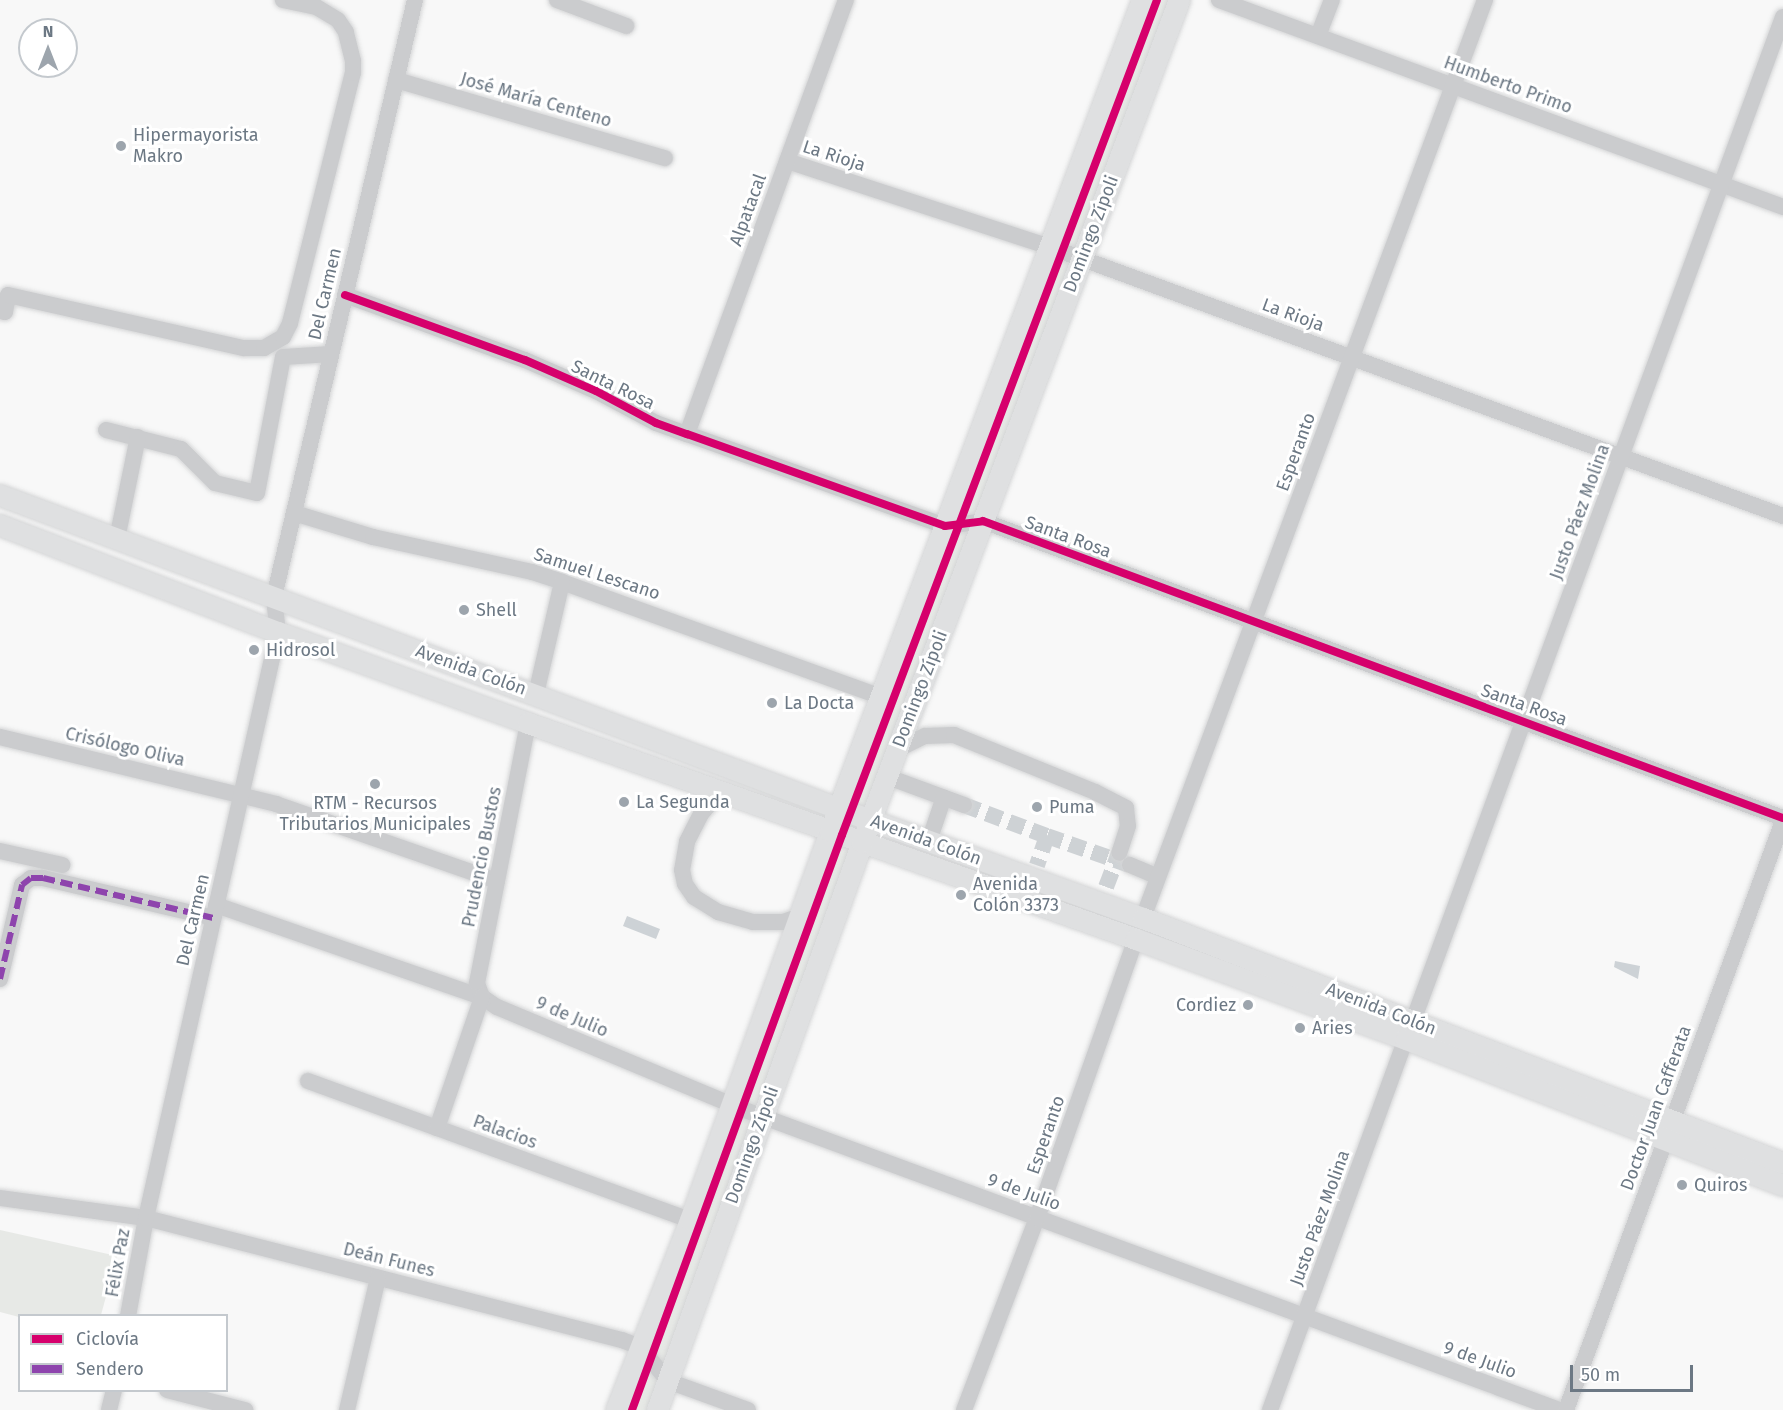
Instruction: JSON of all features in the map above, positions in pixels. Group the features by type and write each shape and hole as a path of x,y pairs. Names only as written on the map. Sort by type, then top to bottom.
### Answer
{"main road":[{"name":"Domingo Zípoli","path":"616,1410 690,1220 830,831 1142,0"},
{"name":"Domingo Zípoli","path":"657,1410 862,842 1179,0"},
{"name":"Avenida Colón","path":"0,495 839,809 929,841 1035,872 1103,895 1143,918 1410,1030 1668,1131 1783,1185"},
{"name":"Avenida Colón","path":"0,525 278,632 720,792 1136,939 1410,1030"},
{"name":"Avenida Colón","path":"1668,1131 1783,1163"}],"street":[{"path":"0,311 4,312 8,295 244,348 264,348 283,338 296,301 353,73 353,62 350,45 338,20 316,7 283,0"},
{"name":"Del Carmen","path":"146,1218 278,632 274,597 415,0"},
{"path":"557,0 626,26"},
{"name":"Alpatacal","path":"687,434 846,0"},
{"name":"Humberto Primo","path":"1219,0 1783,207"},
{"path":"1318,36 1332,0"},
{"name":"Esperanto","path":"1143,918 1485,0"},
{"name":"Justo Páez Molina","path":"1270,1410 1783,17"},
{"name":"José María Centeno","path":"396,80 665,158"},
{"name":"La Rioja","path":"787,161 1050,247 1783,516"},
{"name":"Santa Rosa","path":"345,295 525,360 596,391 656,423 945,526 983,521 1254,620 1783,819"},
{"path":"106,430 181,449 215,483 257,494 283,357 331,354"},
{"path":"117,539 138,437"},
{"name":"Samuel Lescano","path":"294,513 363,535 531,572 881,697"},
{"path":"536,694 562,582"},
{"name":"Prudencio Bustos","path":"482,997 477,983 528,723"},
{"path":"898,749 925,736 954,735 1095,792 1126,808 1128,826 1124,859 1158,877"},
{"name":"Crisólogo Oliva","path":"0,738 241,794 497,881"},
{"path":"888,777 964,805"},
{"path":"720,792 701,814 687,842 682,870 685,884 694,897 718,912 753,922 783,922 800,916"},
{"path":"929,841 944,797"},
{"name":"Doctor Juan Cafferata","path":"1566,1410 1783,819"},
{"path":"0,851 62,865"},
{"name":"9 de Julio","path":"0,979 22,885 31,878 43,878 215,911 482,997 497,1007 732,1105 1559,1410"},
{"name":"Esperanto","path":"964,1410 1037,1218 1136,939"},
{"path":"437,1128 482,997"},
{"name":"Palacios","path":"308,1081 690,1220"},
{"name":"Deán Funes","path":"0,1198 146,1218 640,1347"},
{"name":"Félix Paz","path":"128,1314 146,1218"},
{"path":"347,1410 378,1278"},
{"path":"640,1347 668,1381 748,1410"},
{"path":"109,1410 114,1392"},
{"path":"175,1392 245,1410"}],"shaded area":[{"path":"1142,0 1179,0 871,820 839,809"},
{"path":"830,831 862,842 657,1410 616,1410"},
{"path":"627,916 660,929 656,939 623,926"},
{"path":"1615,961 1640,966 1638,979 1614,967"},
{"path":"0,1230 117,1256 101,1314 18,1314 18,1317 0,1312"}],"tunnel":[{"path":"964,805 1047,836 1037,865"},
{"path":"1047,836 1130,865"},
{"path":"1106,887 1119,853"}],"marked path":[{"path":"0,979 22,885 31,878 43,878 213,918"}],"cycle path":[{"path":"632,1410 842,835 1157,0"},
{"path":"345,295 525,360 596,391 656,423 945,526 983,521 1783,818"}],"place":[{"name":"Hipermayorista Makro","path":"121,146"},
{"name":"Shell","path":"464,610"},
{"name":"Hidrosol","path":"254,650"},
{"name":"La Docta","path":"772,703"},
{"name":"RTM - Recursos Tributarios Municipales","path":"375,784"},
{"name":"La Segunda","path":"624,802"},
{"name":"Puma","path":"1037,807"},
{"name":"Avenida Colón 3373","path":"961,895"},
{"name":"Cordiez","path":"1248,1005"},
{"name":"Aries","path":"1300,1028"},
{"name":"Quiros","path":"1682,1185"}]}
